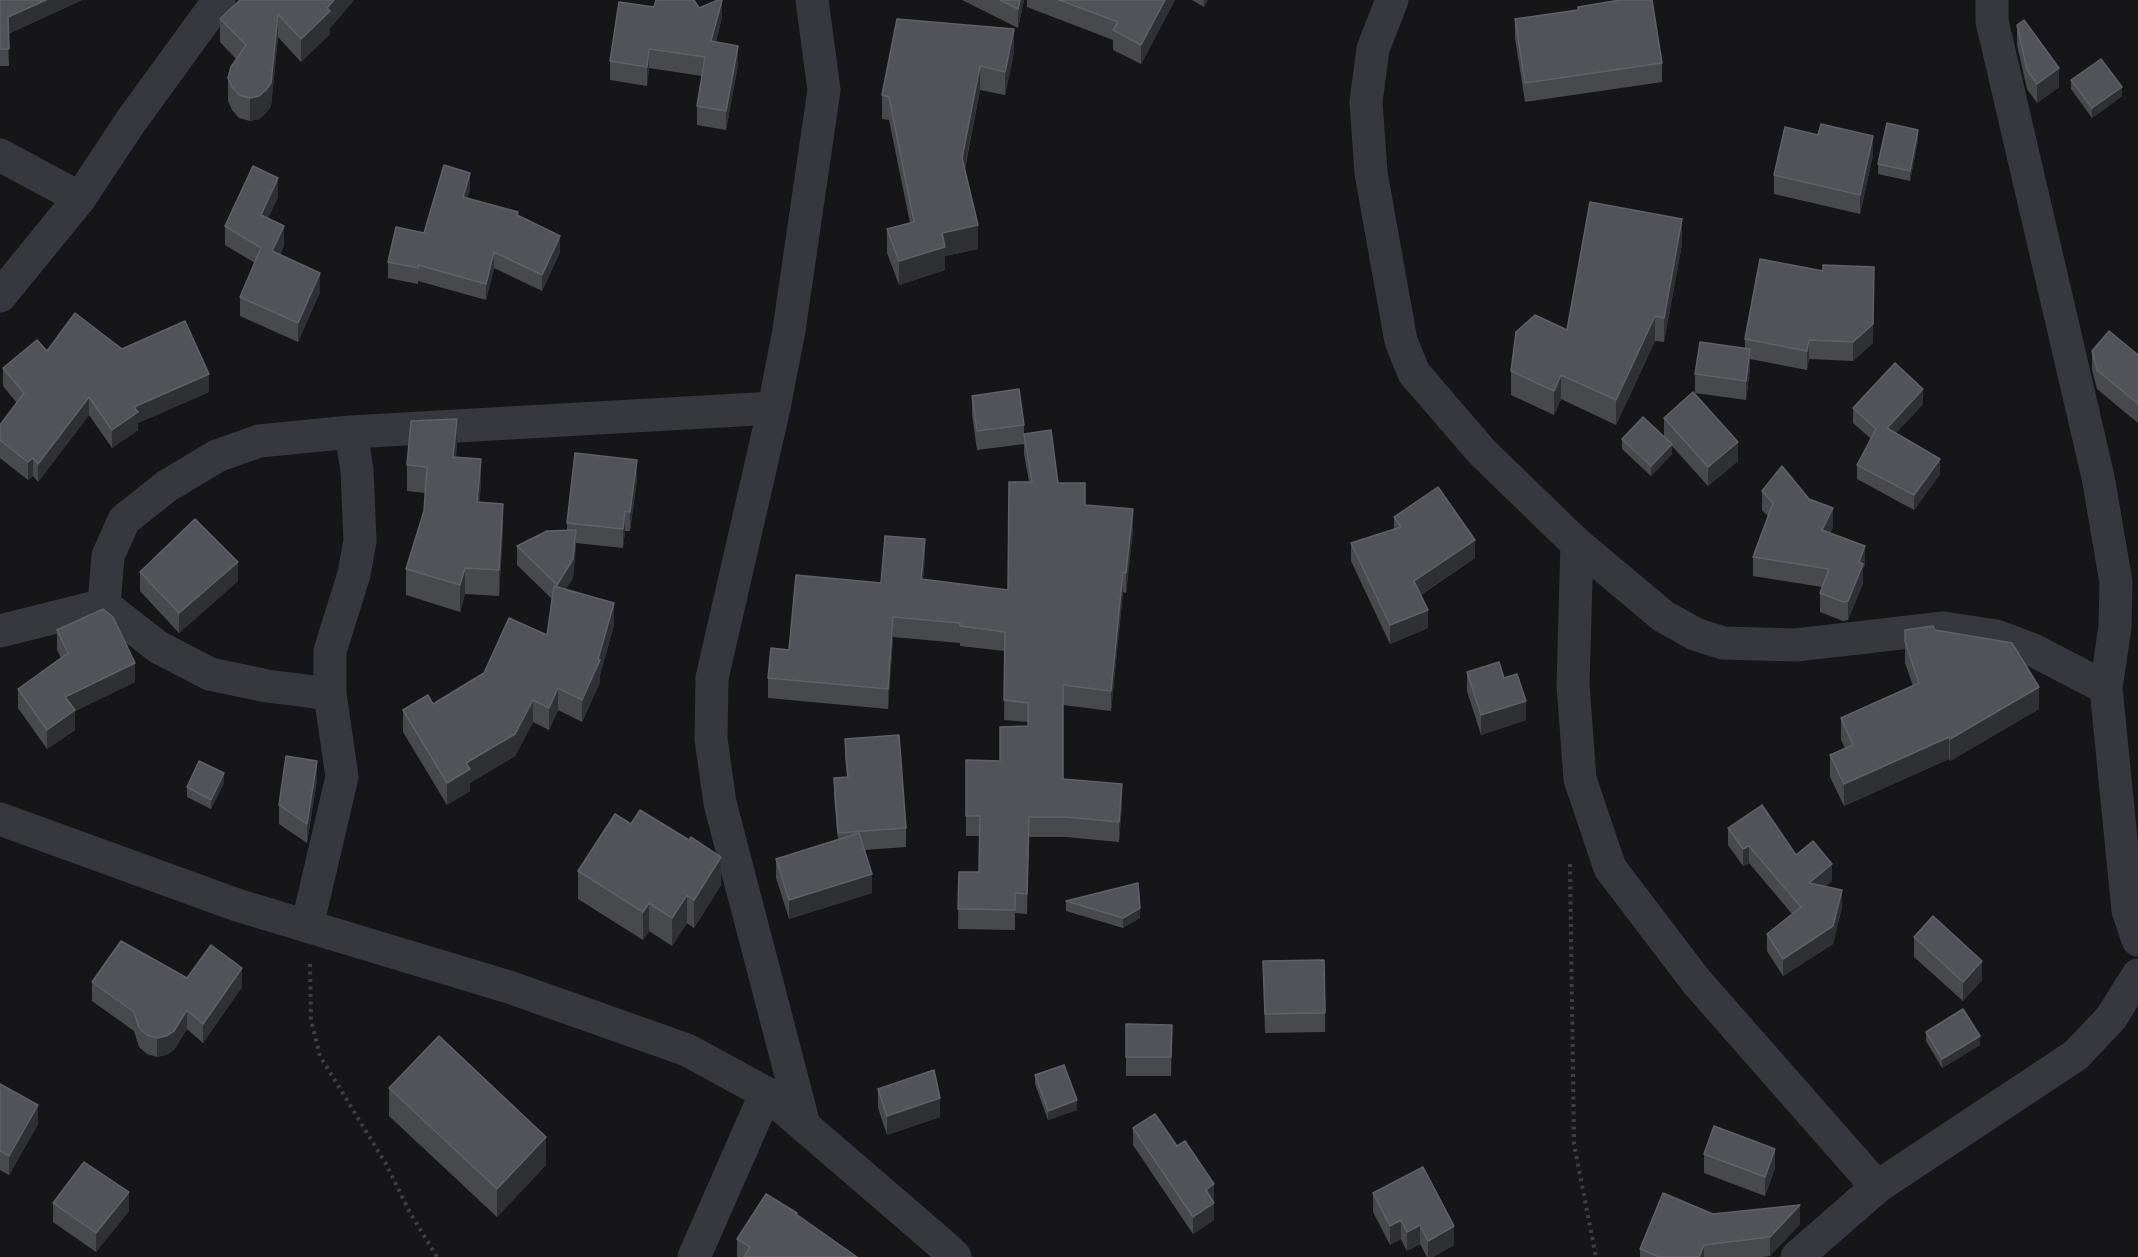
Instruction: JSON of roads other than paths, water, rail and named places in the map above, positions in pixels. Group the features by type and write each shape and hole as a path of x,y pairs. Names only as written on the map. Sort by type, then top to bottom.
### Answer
{"street":[{"path":"0,296 80,198 131,121 219,0"},
{"path":"804,1125 720,803 711,739 712,678 774,408 789,330 824,90 812,0"},
{"path":"1392,0 1373,49 1366,102 1371,173 1401,341 1414,373 1482,452 1577,544 1663,616 1695,634 1723,643 1796,645 1944,628 1996,636 2015,643 2106,688"},
{"path":"1992,0 1992,21 2098,477 2116,582 2115,627 2106,688 2128,910 2138,940"},
{"path":"0,155 80,198"},
{"path":"104,605 108,556 124,520 167,486 217,456 259,441 351,432 774,408"},
{"path":"307,926 342,777 330,694 330,651 354,574 360,541 357,470 351,432"},
{"path":"1577,544 1573,685 1580,778 1610,868 1696,981 1877,1187"},
{"path":"0,631 104,605"},
{"path":"104,605 158,647 210,674 267,686 330,694"},
{"path":"0,819 237,905 509,987 687,1050 766,1093 955,1257"},
{"path":"1797,1257 1877,1187 2076,1055 2111,1018 2138,975"},
{"path":"694,1257 766,1093"}]}
